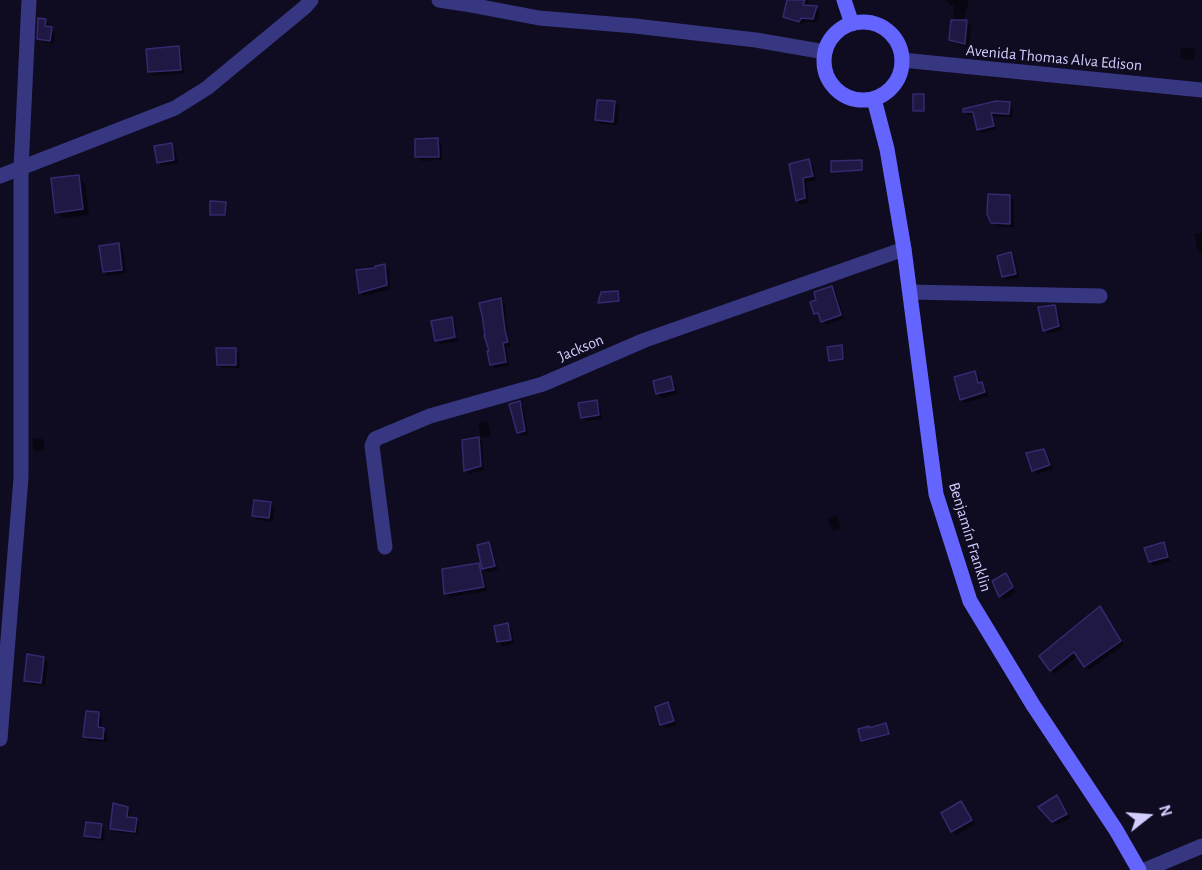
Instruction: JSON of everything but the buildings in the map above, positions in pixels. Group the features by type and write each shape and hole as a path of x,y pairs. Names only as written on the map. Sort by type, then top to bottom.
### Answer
{"street":[{"path":"0,740 7,565 21,478 21,169 29,0"},
{"path":"0,176 175,108 207,88 311,0"},
{"path":"439,0 538,18 745,38 825,52"},
{"path":"844,0 852,24"},
{"path":"872,23 881,27 890,33 900,50 902,60 897,80 883,95 874,99 853,99 844,95 829,81 825,72 825,52 829,42 835,34 852,24 872,23"},
{"name":"Avenida Thomas Alva Edison","path":"902,60 1202,90"},
{"name":"Benjamín Franklin","path":"874,99 887,149 904,249 936,494 970,601 1033,705 1116,830 1139,870"},
{"name":"Jackson","path":"385,547 372,446 375,439 430,416 543,384 655,336 904,249"},
{"path":"910,292 1100,296"},
{"path":"1145,870 1202,846"}]}
